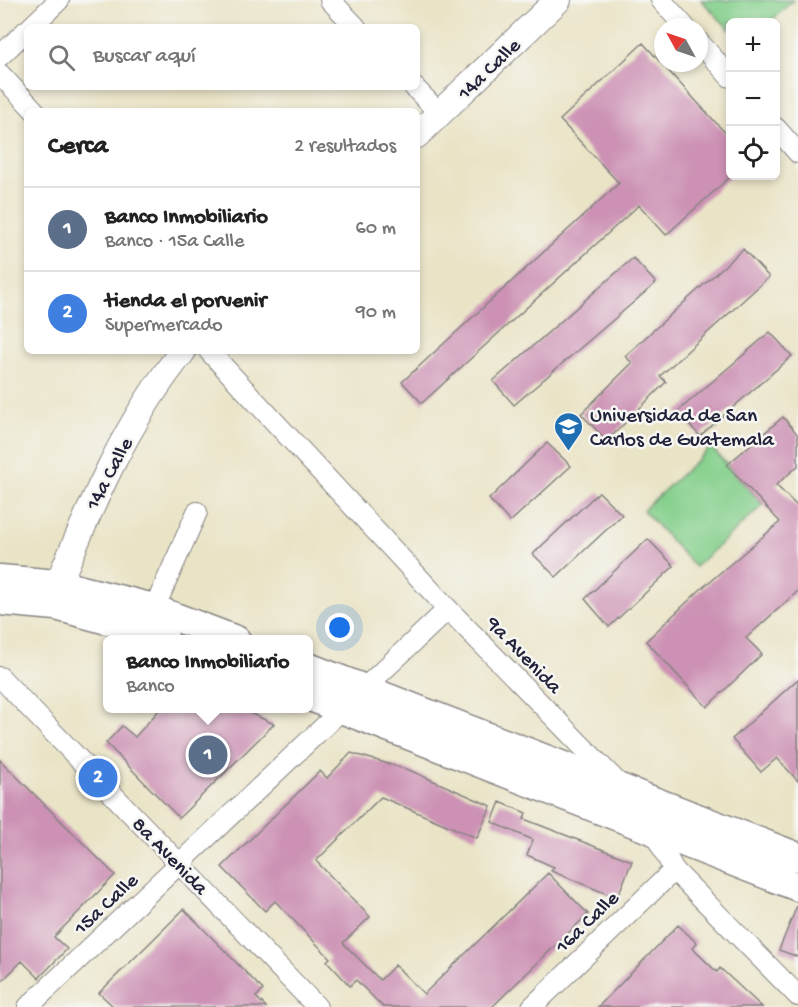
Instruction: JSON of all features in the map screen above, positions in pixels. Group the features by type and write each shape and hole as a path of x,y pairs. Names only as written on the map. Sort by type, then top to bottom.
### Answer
{"main road":[{"path":"3,597 57,595 154,609 225,635"},
{"path":"57,595 154,635"},
{"path":"313,669 798,857"},
{"path":"313,698 798,887"}],"street":[{"path":"33,24 59,0"},
{"path":"330,0 353,24"},
{"name":"14a Calle","path":"420,132 558,0"},
{"path":"661,0 678,18"},
{"path":"0,56 24,33"},
{"path":"708,52 726,72"},
{"path":"0,74 32,108"},
{"path":"417,90 440,114"},
{"path":"780,133 798,153"},
{"name":"14a Calle","path":"57,595 105,475 160,379 181,354"},
{"name":"9a Avenida","path":"212,354 448,609 626,791 654,832 674,870 798,996"},
{"path":"154,609 196,512"},
{"name":"15a Calle","path":"28,1007 448,609"},
{"name":"8a Avenida","path":"0,677 317,1007"},
{"name":"16a Calle","path":"532,1007 674,870"}],"green space":[{"path":"701,0 793,0 774,18 726,18 726,26"},
{"path":"711,447 763,505 695,567 643,510"}],"building":[{"path":"643,43 654,55 654,72 670,72 726,134 727,180 666,235 639,205 422,403 402,382 619,183 560,120"},
{"path":"743,249 769,277 660,376 666,382 607,441 581,414 632,363 625,356"},
{"path":"633,258 656,283 514,405 493,381"},
{"path":"770,332 792,356 700,436 677,412"},
{"path":"783,417 798,435 798,466 776,485 798,507 798,591 746,638 762,654 707,707 646,641 701,589 780,522 727,465"},
{"path":"547,443 571,466 510,522 489,499"},
{"path":"599,492 622,515 556,577 533,554"},
{"path":"648,539 674,566 609,627 585,599"},
{"path":"798,679 798,781 777,758 761,772 732,739"},
{"path":"157,713 250,713 274,724 179,818 106,743 122,726 135,737"},
{"path":"351,753 409,770 491,806 477,838 381,797 316,861 370,917 343,943 380,980 395,965 424,994 548,873 588,914 492,1007 383,1007 356,980 350,986 327,961 330,958 275,901 265,911 222,867 320,771 327,778"},
{"path":"0,760 115,875 54,937 67,949 39,978 22,961 0,983"},
{"path":"500,802 526,813 524,819 632,861 617,898 551,871 554,867 527,855 533,840 492,822"},
{"path":"798,906 798,957 779,950"},
{"path":"184,909 263,990 256,997 266,1007 114,1007 99,993"},
{"path":"678,925 697,943 692,948 717,972 720,968 762,1007 598,1007"}],"place":[{"name":"Universidad de San Carlos de Guatemala","path":"569,452"},
{"name":"Banco Inmobiliario","path":"208,755"},
{"name":"tienda el porvenir","path":"98,778"}]}
